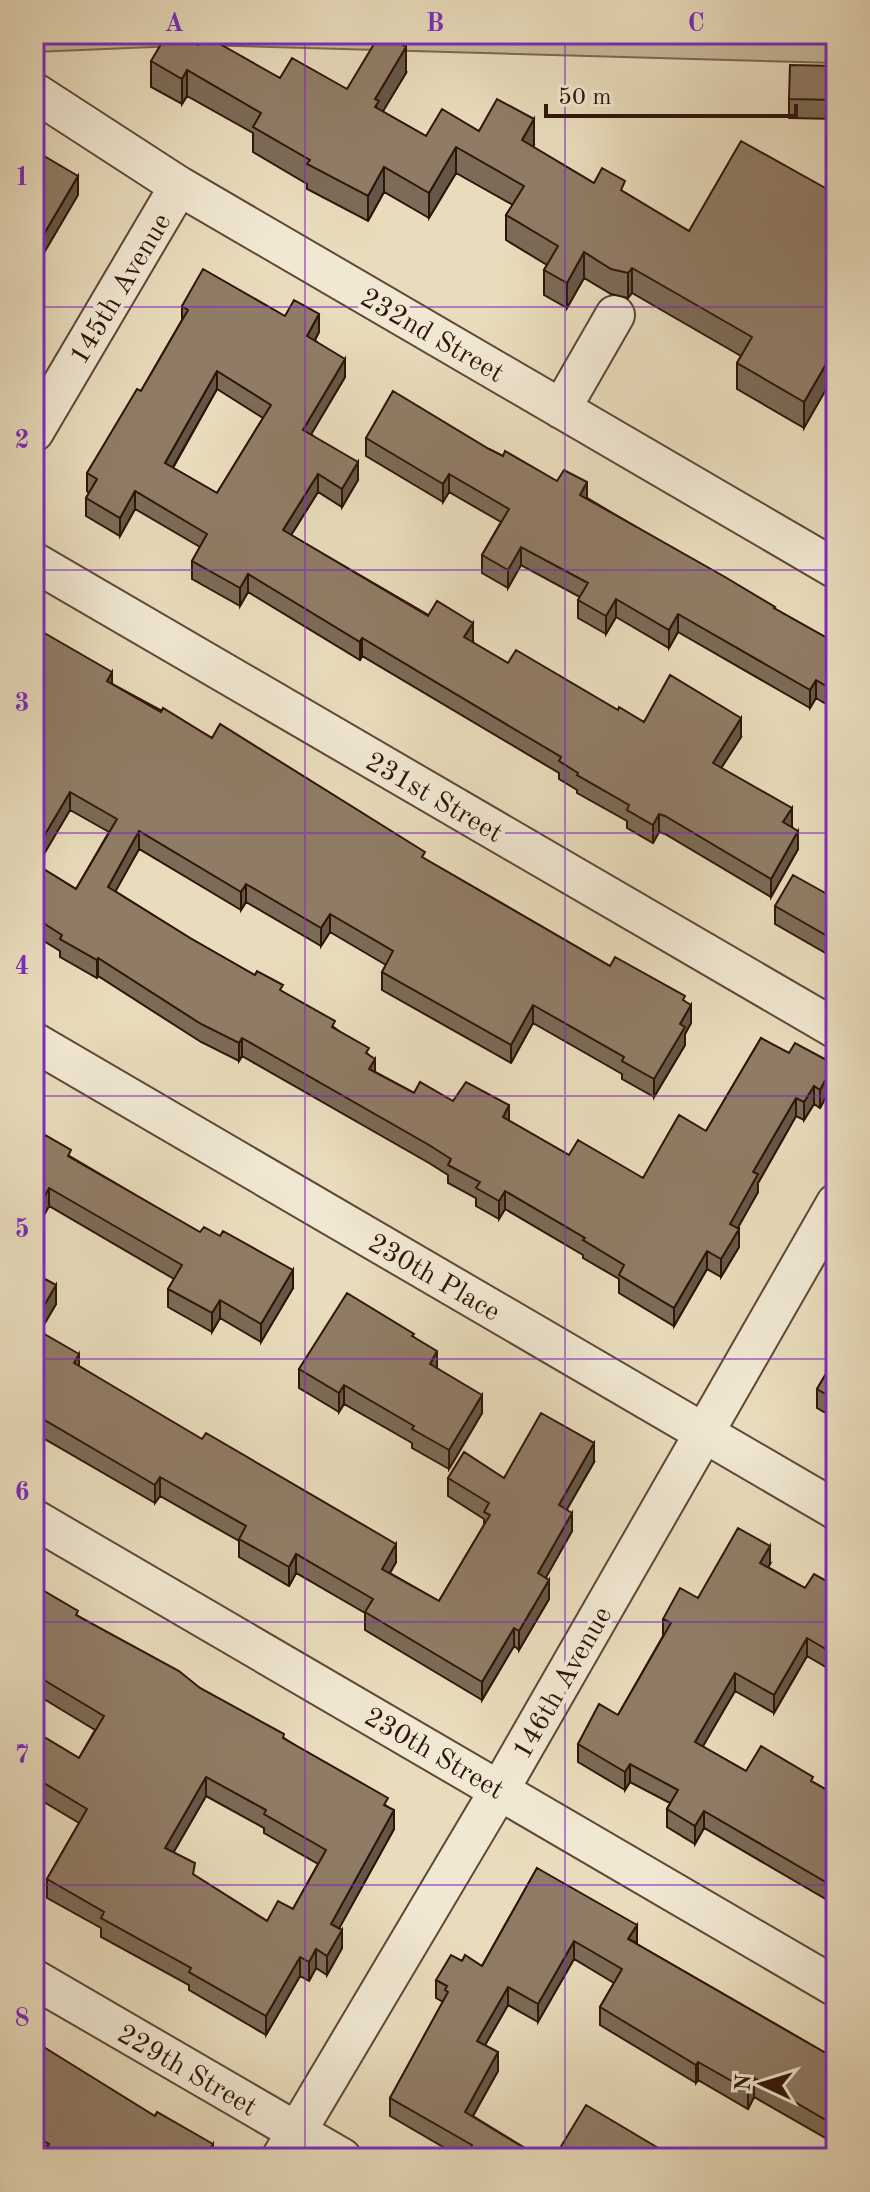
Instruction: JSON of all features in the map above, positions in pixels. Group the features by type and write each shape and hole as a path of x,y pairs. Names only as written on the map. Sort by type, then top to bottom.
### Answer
{"street":[{"name":"232nd Street","path":"34,92 179,186 836,569"},
{"name":"145th Avenue","path":"34,432 179,186"},
{"path":"561,409 615,315"},
{"name":"231st Street","path":"34,562 836,1029"},
{"name":"230th Place","path":"34,1042 836,1510"},
{"name":"146th Avenue","path":"289,2145 500,1789 836,1203"},
{"name":"230th Street","path":"34,1519 836,1987"},
{"name":"229th Street","path":"34,1979 289,2145 342,2158"}],"shaded area":[{"path":"34,34 836,34 836,63 201,45 34,52"}],"building":[{"path":"167,34 179,34 198,45 204,35 280,78 292,58 347,89 380,34 384,34 406,47 375,99 379,101 375,107 426,136 442,109 479,131 497,99 534,119 522,140 594,183 602,168 625,181 621,190 689,231 741,141 836,194 836,347 804,402 737,363 752,337 632,268 628,273 611,269 584,252 567,283 544,270 558,246 506,215 524,186 456,147 429,193 384,167 368,196 307,164 310,160 253,127 261,113 187,70 182,79 151,61"},
{"path":"790,65 836,66 836,100 789,99"},
{"path":"34,150 78,176 34,251"},
{"path":"203,269 285,316 294,300 319,314 307,336 345,359 303,430 358,462 342,489 318,474 283,530 428,616 437,601 473,623 464,637 508,663 516,650 644,722 670,675 741,718 713,763 792,808 783,822 798,831 771,879 665,816 659,814 653,825 627,810 629,805 577,775 559,761 561,757 248,574 240,588 192,561 207,534 135,491 120,518 86,498 97,479 87,473 137,389 141,391 188,310 182,306","holes":["217,371 271,405 217,493 165,463"]},
{"path":"393,391 503,456 505,451 557,481 564,470 587,482 580,495 836,643 836,692 816,680 810,690 678,614 669,630 616,599 606,616 578,600 588,583 521,547 508,570 482,555 509,509 449,474 443,484 366,438"},
{"path":"34,627 112,672 107,681 161,712 163,708 212,738 220,724 425,852 422,857 610,966 615,957 685,996 683,1000 691,1005 680,1024 685,1027 654,1079 622,1061 624,1057 533,1005 511,1045 382,972 393,951 330,914 321,928 246,884 241,892 139,831 108,887 255,975 257,971 283,985 280,990 335,1021 332,1027 369,1048 366,1053 375,1059 369,1069 414,1093 420,1082 453,1101 466,1082 509,1105 503,1117 569,1155 578,1140 643,1178 679,1115 706,1131 761,1038 789,1053 795,1043 834,1064 820,1090 814,1086 804,1102 796,1098 753,1172 758,1174 730,1224 739,1229 721,1259 707,1251 674,1308 619,1275 624,1265 583,1240 585,1238 505,1191 499,1201 476,1188 480,1182 448,1165 451,1159 429,1145 242,1038 239,1043 201,1024 98,958 60,939 62,935 34,917 34,863 76,889 117,819 70,792 34,853"},
{"path":"793,875 836,899 836,941 775,906"},
{"path":"34,1135 43,1140 45,1135 71,1150 68,1156 200,1232 204,1227 220,1236 223,1231 293,1270 261,1324 220,1300 212,1313 168,1289 182,1265 49,1188 35,1213"},
{"path":"34,1273 56,1285 34,1323"},
{"path":"347,1293 437,1351 430,1364 482,1395 449,1450 344,1385 339,1393 299,1369"},
{"path":"34,1328 79,1354 74,1363 202,1439 206,1433 396,1544 382,1569 439,1601 490,1515 484,1512 489,1503 448,1478 464,1452 504,1478 541,1413 594,1443 559,1505 572,1513 538,1573 549,1580 519,1631 514,1628 482,1682 365,1612 373,1599 296,1554 289,1567 239,1539 246,1526 160,1477 155,1485 41,1418 39,1422 34,1419"},
{"path":"836,1357 836,1400 817,1389"},
{"path":"738,1528 770,1546 760,1563 805,1588 814,1574 836,1586 836,1655 807,1638 774,1695 735,1673 695,1742 746,1771 761,1746 813,1777 811,1781 836,1795 836,1888 704,1811 695,1826 667,1809 678,1790 630,1764 625,1772 578,1744 599,1704 618,1715 671,1623 663,1619 680,1588 698,1598"},
{"path":"34,1585 78,1611 76,1615 179,1671 200,1688 284,1734 283,1738 388,1798 384,1805 394,1810 331,1924 342,1930 327,1956 316,1949 309,1962 300,1957 266,2016 189,1972 191,1968 101,1918 104,1912 47,1879 87,1809 34,1777 34,1731 79,1758 104,1716 34,1674","holes":["206,1777 266,1810 264,1814 326,1850 293,1909 278,1901 267,1921 193,1874 195,1863 165,1848"]},
{"path":"537,1868 637,1925 628,1939 836,2059 836,2126 754,2078 748,2090 698,2062 696,2065 600,2007 622,1969 574,1941 538,2004 508,1987 477,2041 498,2052 465,2112 541,2158 479,2158 468,2151 472,2145 390,2098 448,1992 445,1990 447,1986 436,1980 451,1955 462,1961 465,1955 482,1966"},
{"path":"34,2041 155,2116 157,2112 213,2144 205,2158 67,2158 47,2146 49,2144 34,2135"},
{"path":"586,2105 675,2158 554,2158"}]}
